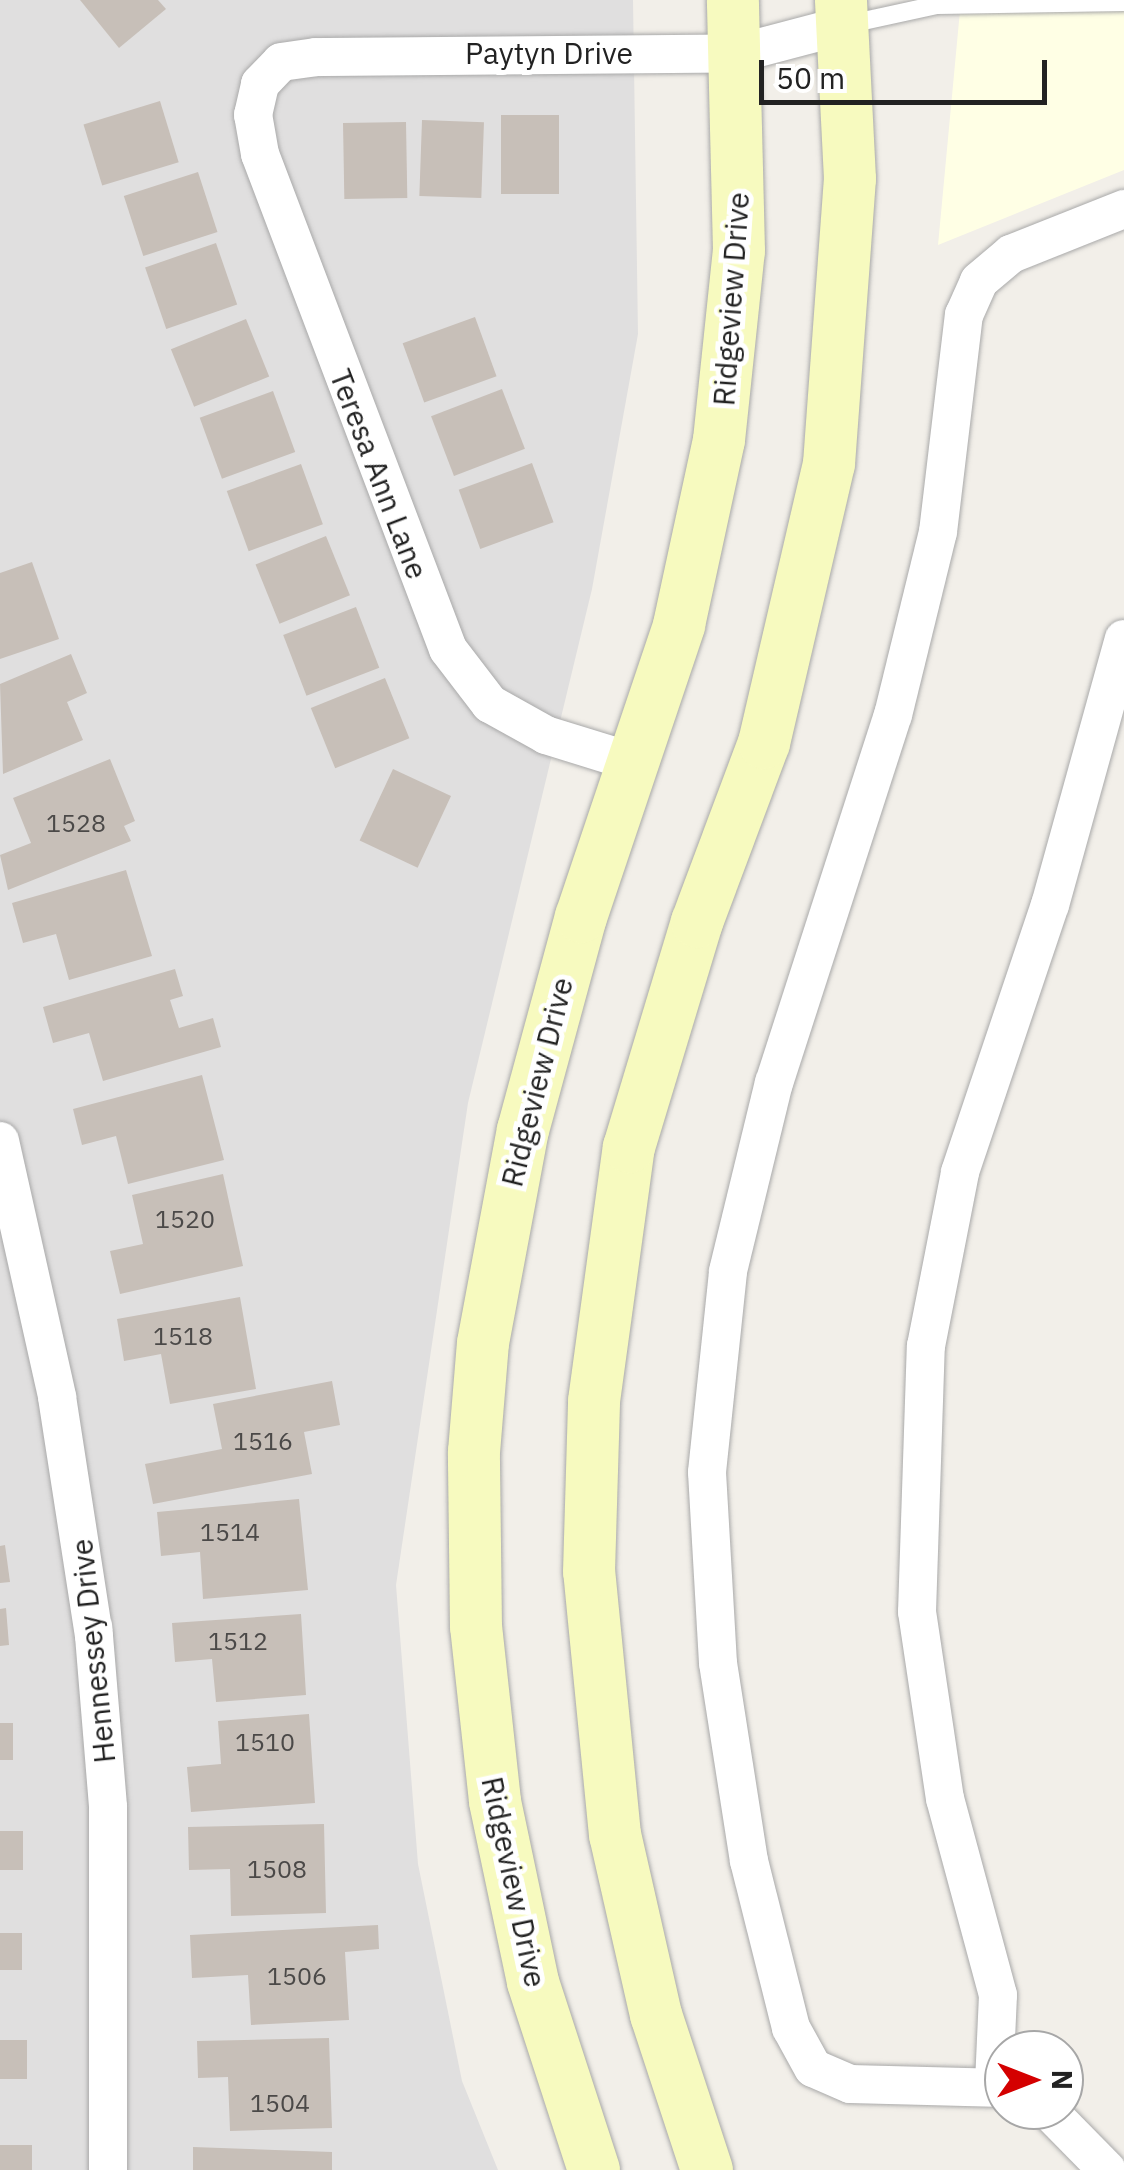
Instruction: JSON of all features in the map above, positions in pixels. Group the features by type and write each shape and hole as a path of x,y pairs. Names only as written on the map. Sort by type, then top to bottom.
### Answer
{"main road":[{"name":"Ridgeview Drive","path":"594,2170 533,1982 488,1751 472,1539 483,1344 500,1236 550,1020 678,625 720,440 739,251 738,54 733,0"},
{"path":"707,2170 656,2015 615,1834 590,1590 594,1401 630,1147 697,922 764,743 819,520 848,274 843,12"},
{"path":"488,1751 494,1939 530,2090 560,2170"}],"street":[{"name":"Paytyn Drive","path":"260,84 281,62 316,57 738,54 843,12"},
{"name":"Teresa Ann Lane","path":"260,84 253,115 260,154 448,649 490,704 546,735 633,762"},
{"path":"984,2085 850,2084 813,2068 791,2028 749,1861 718,1663 707,1472 728,1271 774,1084 893,715 938,532 964,315 979,281 1010,254 1124,208"},
{"path":"998,2030 998,1994 945,1799 917,1612 926,1346 960,1172 1050,905 1124,639"},
{"name":"Hennessey Drive","path":"0,1141 57,1397 94,1636 108,1806 108,2170"},
{"path":"1069,2130 1110,2170 1124,2164"}],"lane":[{"path":"843,12 1010,2 1124,2"}],"shaded area":[{"path":"0,0 633,0 638,334 592,589 468,1103 396,1585 418,1864 462,2081 498,2170 0,2170"},
{"path":"961,0 1124,0 1124,170 938,245"}],"building":[{"path":"80,0 158,0 166,9 119,48"},
{"path":"160,101 179,162 102,186 83,124"},
{"path":"501,115 559,115 559,194 501,194"},
{"path":"422,120 484,122 481,198 419,196"},
{"path":"406,122 407,198 344,199 343,123"},
{"path":"198,172 217,232 143,256 124,196"},
{"path":"216,243 237,304 166,329 145,267"},
{"path":"475,317 497,376 424,403 403,343"},
{"path":"246,319 269,376 194,407 171,349"},
{"path":"502,389 525,449 454,476 431,416"},
{"path":"273,391 295,452 222,479 200,418"},
{"path":"532,463 554,522 480,549 459,490"},
{"path":"301,464 323,524 249,551 227,491"},
{"path":"326,536 350,595 280,624 256,564"},
{"path":"32,562 59,639 0,659 0,573"},
{"path":"356,607 379,668 306,696 283,635"},
{"path":"71,654 87,693 67,702 83,740 3,774 0,684"},
{"path":"385,678 409,738 335,768 311,708"},
{"path":"110,759 135,821 124,826 131,841 8,890 0,855 31,843 13,798"},
{"path":"393,769 451,796 418,868 360,841"},
{"path":"126,870 152,956 69,980 56,934 23,943 12,903"},
{"path":"175,969 183,996 170,1000 179,1028 213,1018 221,1047 103,1081 89,1033 53,1043 43,1007"},
{"path":"202,1075 224,1160 128,1184 116,1136 82,1145 73,1109"},
{"path":"223,1174 243,1266 120,1294 110,1251 143,1244 132,1195"},
{"path":"240,1297 256,1389 170,1404 161,1354 124,1361 117,1319"},
{"path":"332,1381 340,1425 304,1432 312,1474 153,1504 145,1464 222,1449 213,1404"},
{"path":"299,1499 308,1590 203,1599 200,1552 161,1556 157,1512"},
{"path":"5,1545 10,1582 0,1583 0,1546"},
{"path":"6,1608 9,1645 0,1646 0,1609"},
{"path":"301,1614 306,1695 216,1702 212,1659 175,1662 172,1623"},
{"path":"309,1714 315,1803 191,1812 187,1767 221,1764 218,1721"},
{"path":"0,1723 13,1723 13,1760 0,1760"},
{"path":"324,1824 326,1913 231,1916 230,1869 189,1870 188,1827"},
{"path":"0,1831 23,1831 23,1870 0,1870"},
{"path":"378,1925 379,1949 345,1952 349,2020 251,2025 248,1975 192,1978 190,1935"},
{"path":"0,1933 22,1933 22,1970 0,1970"},
{"path":"329,2038 332,2128 230,2131 228,2077 198,2078 197,2041"},
{"path":"0,2040 27,2040 27,2079 0,2079"},
{"path":"0,2145 32,2145 32,2170 0,2170"},
{"path":"193,2147 332,2152 332,2170 193,2170"}]}
